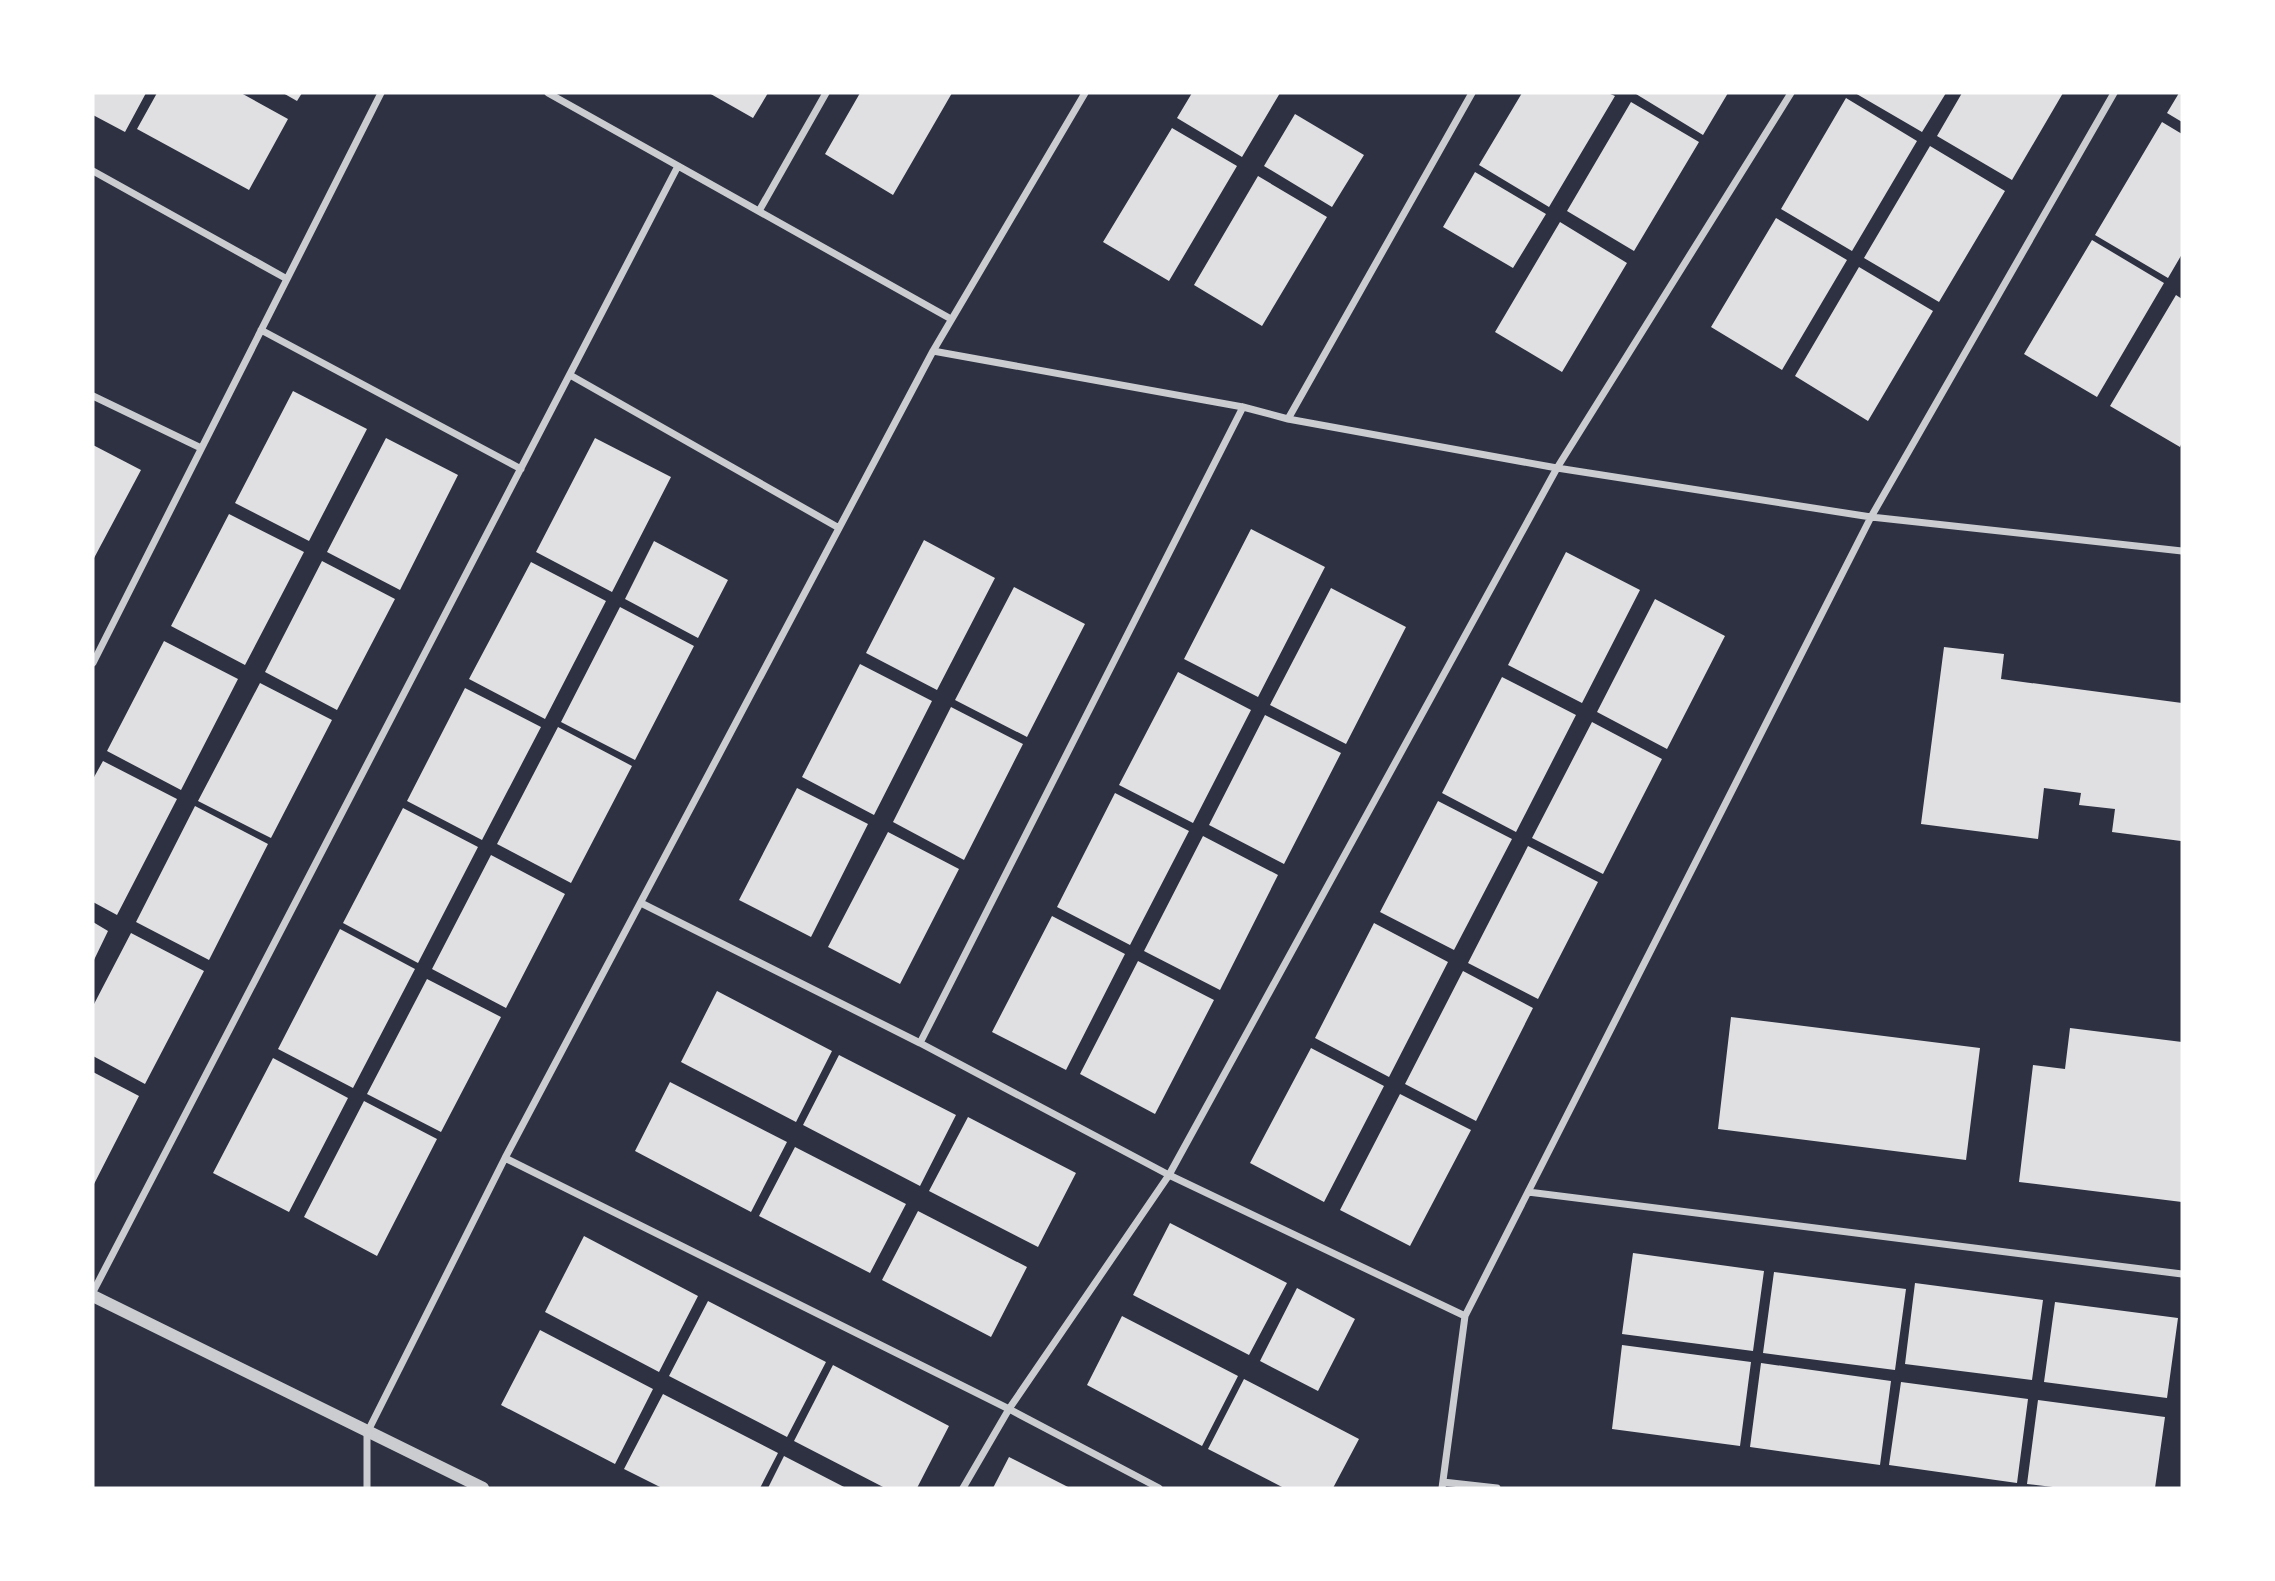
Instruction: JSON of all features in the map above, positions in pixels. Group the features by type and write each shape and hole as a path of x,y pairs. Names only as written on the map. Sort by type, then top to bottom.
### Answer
{"street":[{"path":"93,663 381,93"},
{"path":"548,93 951,319"},
{"path":"759,211 826,93"},
{"path":"367,1488 367,1433 505,1158 933,351 1085,93"},
{"path":"1288,419 1472,93"},
{"path":"963,1488 1009,1409 1169,1175 1558,468 1791,93"},
{"path":"1497,1488 1442,1485 1465,1316 1871,517 2114,93"},
{"path":"483,1488 367,1433 93,1294 678,166"},
{"path":"93,171 287,279"},
{"path":"261,330 521,469"},
{"path":"933,351 1558,468 1871,517 2182,551"},
{"path":"569,376 839,528"},
{"path":"93,396 201,448"},
{"path":"920,1043 1242,407"},
{"path":"641,902 920,1043 1169,1175 1465,1316"},
{"path":"505,1158 1009,1409 1159,1488"},
{"path":"1528,1192 2182,1274"}],"building":[{"path":"93,93 146,93 125,132 93,115"},
{"path":"157,93 241,93 288,119 249,190 137,129"},
{"path":"283,93 302,93 297,101"},
{"path":"709,93 768,93 753,118"},
{"path":"860,93 952,93 893,195 825,154"},
{"path":"1192,93 1280,93 1242,157 1177,118"},
{"path":"1522,93 1608,93 1615,96 1549,207 1479,165"},
{"path":"1637,93 1728,93 1703,135"},
{"path":"1855,93 1946,93 1922,132"},
{"path":"1962,93 2063,93 2012,180 1937,136"},
{"path":"2179,93 2182,93 2182,122 2167,113"},
{"path":"1846,98 1917,141 1852,251 1781,209"},
{"path":"1631,102 1699,142 1634,251 1567,211"},
{"path":"1295,114 1364,155 1332,207 1264,166"},
{"path":"2162,122 2182,134 2182,254 2168,278 2095,235"},
{"path":"1172,128 1237,166 1169,281 1103,242"},
{"path":"1930,146 2005,191 1939,302 1864,258"},
{"path":"1475,172 1546,214 1513,268 1443,227"},
{"path":"1258,176 1327,217 1262,326 1194,285"},
{"path":"1776,218 1847,260 1782,370 1711,327"},
{"path":"1560,222 1627,263 1562,372 1495,332"},
{"path":"2092,240 2164,283 2097,397 2024,354"},
{"path":"1859,267 1933,311 1868,421 1795,376"},
{"path":"2176,295 2182,299 2180,447 2110,406"},
{"path":"293,391 367,429 309,541 235,503"},
{"path":"386,438 458,475 400,590 327,552"},
{"path":"595,438 671,477 612,592 536,552"},
{"path":"93,445 141,470 93,560"},
{"path":"229,514 304,552 245,665 171,626"},
{"path":"1251,529 1325,567 1258,697 1184,659"},
{"path":"924,540 995,578 937,690 866,653"},
{"path":"654,541 728,580 698,638 625,599"},
{"path":"1566,552 1640,590 1582,703 1508,665"},
{"path":"322,561 395,599 337,710 265,672"},
{"path":"531,562 606,601 545,719 469,679"},
{"path":"1014,587 1085,624 1027,737 955,700"},
{"path":"1331,588 1406,627 1346,744 1270,705"},
{"path":"1655,599 1725,636 1667,749 1597,712"},
{"path":"620,607 694,646 635,760 561,722"},
{"path":"164,641 238,679 181,790 107,751"},
{"path":"1944,647 2004,654 2001,679 2182,703 2181,841 2112,832 2115,809 2079,805 2081,793 2044,788 2038,839 1921,824"},
{"path":"860,664 932,701 874,815 802,777"},
{"path":"1178,672 1251,710 1193,823 1119,785"},
{"path":"1502,677 1576,715 1516,832 1442,793"},
{"path":"260,683 332,720 271,838 198,801"},
{"path":"465,688 541,727 482,840 407,801"},
{"path":"951,707 1023,744 964,860 893,822"},
{"path":"1265,715 1341,753 1284,864 1209,825"},
{"path":"1592,722 1662,759 1603,874 1532,838"},
{"path":"558,727 632,766 571,883 497,844"},
{"path":"103,761 177,799 117,915 93,902 93,779"},
{"path":"797,788 868,824 811,937 739,900"},
{"path":"1115,793 1189,831 1130,945 1057,907"},
{"path":"1438,801 1512,839 1454,950 1380,912"},
{"path":"195,806 268,844 209,960 136,922"},
{"path":"403,808 478,847 418,963 343,923"},
{"path":"888,832 959,869 900,984 828,947"},
{"path":"1203,836 1278,875 1220,990 1144,951"},
{"path":"1528,846 1598,882 1538,999 1468,963"},
{"path":"491,855 565,894 506,1008 432,969"},
{"path":"1052,916 1125,954 1066,1070 992,1032"},
{"path":"93,922 108,931 93,962"},
{"path":"1374,923 1448,962 1389,1077 1315,1038"},
{"path":"340,929 415,969 353,1088 278,1049"},
{"path":"131,933 204,971 145,1084 93,1056 93,1006"},
{"path":"1138,961 1214,1000 1155,1114 1080,1074"},
{"path":"1463,971 1533,1008 1476,1121 1405,1084"},
{"path":"427,979 501,1017 441,1132 367,1094"},
{"path":"717,991 832,1051 796,1122 681,1062"},
{"path":"1731,1017 1980,1048 1966,1160 1718,1129"},
{"path":"2070,1028 2182,1042 2182,1202 2019,1182 2033,1065 2065,1069"},
{"path":"1311,1048 1384,1086 1324,1202 1250,1163"},
{"path":"839,1055 956,1115 920,1186 803,1125"},
{"path":"273,1058 348,1098 289,1212 213,1173"},
{"path":"93,1072 139,1096 93,1186"},
{"path":"670,1082 787,1142 751,1212 635,1151"},
{"path":"1400,1094 1471,1130 1410,1246 1340,1210"},
{"path":"364,1101 437,1139 377,1256 304,1217"},
{"path":"968,1117 1076,1173 1038,1247 929,1191"},
{"path":"795,1147 906,1204 870,1273 759,1216"},
{"path":"918,1211 1027,1267 991,1337 882,1280"},
{"path":"1170,1223 1287,1283 1249,1355 1133,1295"},
{"path":"584,1236 698,1296 659,1372 545,1312"},
{"path":"1633,1253 1764,1271 1753,1351 1622,1334"},
{"path":"1774,1272 1906,1289 1895,1370 1763,1353"},
{"path":"1915,1283 2043,1300 2032,1380 1905,1364"},
{"path":"1297,1288 1355,1319 1318,1391 1260,1361"},
{"path":"708,1301 826,1362 787,1437 669,1376"},
{"path":"2055,1302 2178,1318 2167,1398 2044,1382"},
{"path":"1122,1316 1238,1376 1202,1446 1087,1385"},
{"path":"540,1330 653,1389 615,1464 501,1405"},
{"path":"1622,1345 1751,1362 1740,1446 1612,1429"},
{"path":"1761,1363 1891,1381 1880,1465 1750,1447"},
{"path":"833,1365 949,1426 917,1488 885,1488 794,1441"},
{"path":"1244,1379 1359,1439 1333,1488 1284,1488 1208,1449"},
{"path":"1901,1382 2028,1399 2017,1483 1889,1465"},
{"path":"663,1394 778,1453 760,1488 662,1488 624,1469"},
{"path":"2038,1400 2165,1417 2155,1488 2061,1488 2027,1484"},
{"path":"784,1456 846,1488 768,1488"},
{"path":"1009,1457 1070,1488 993,1488"}]}
